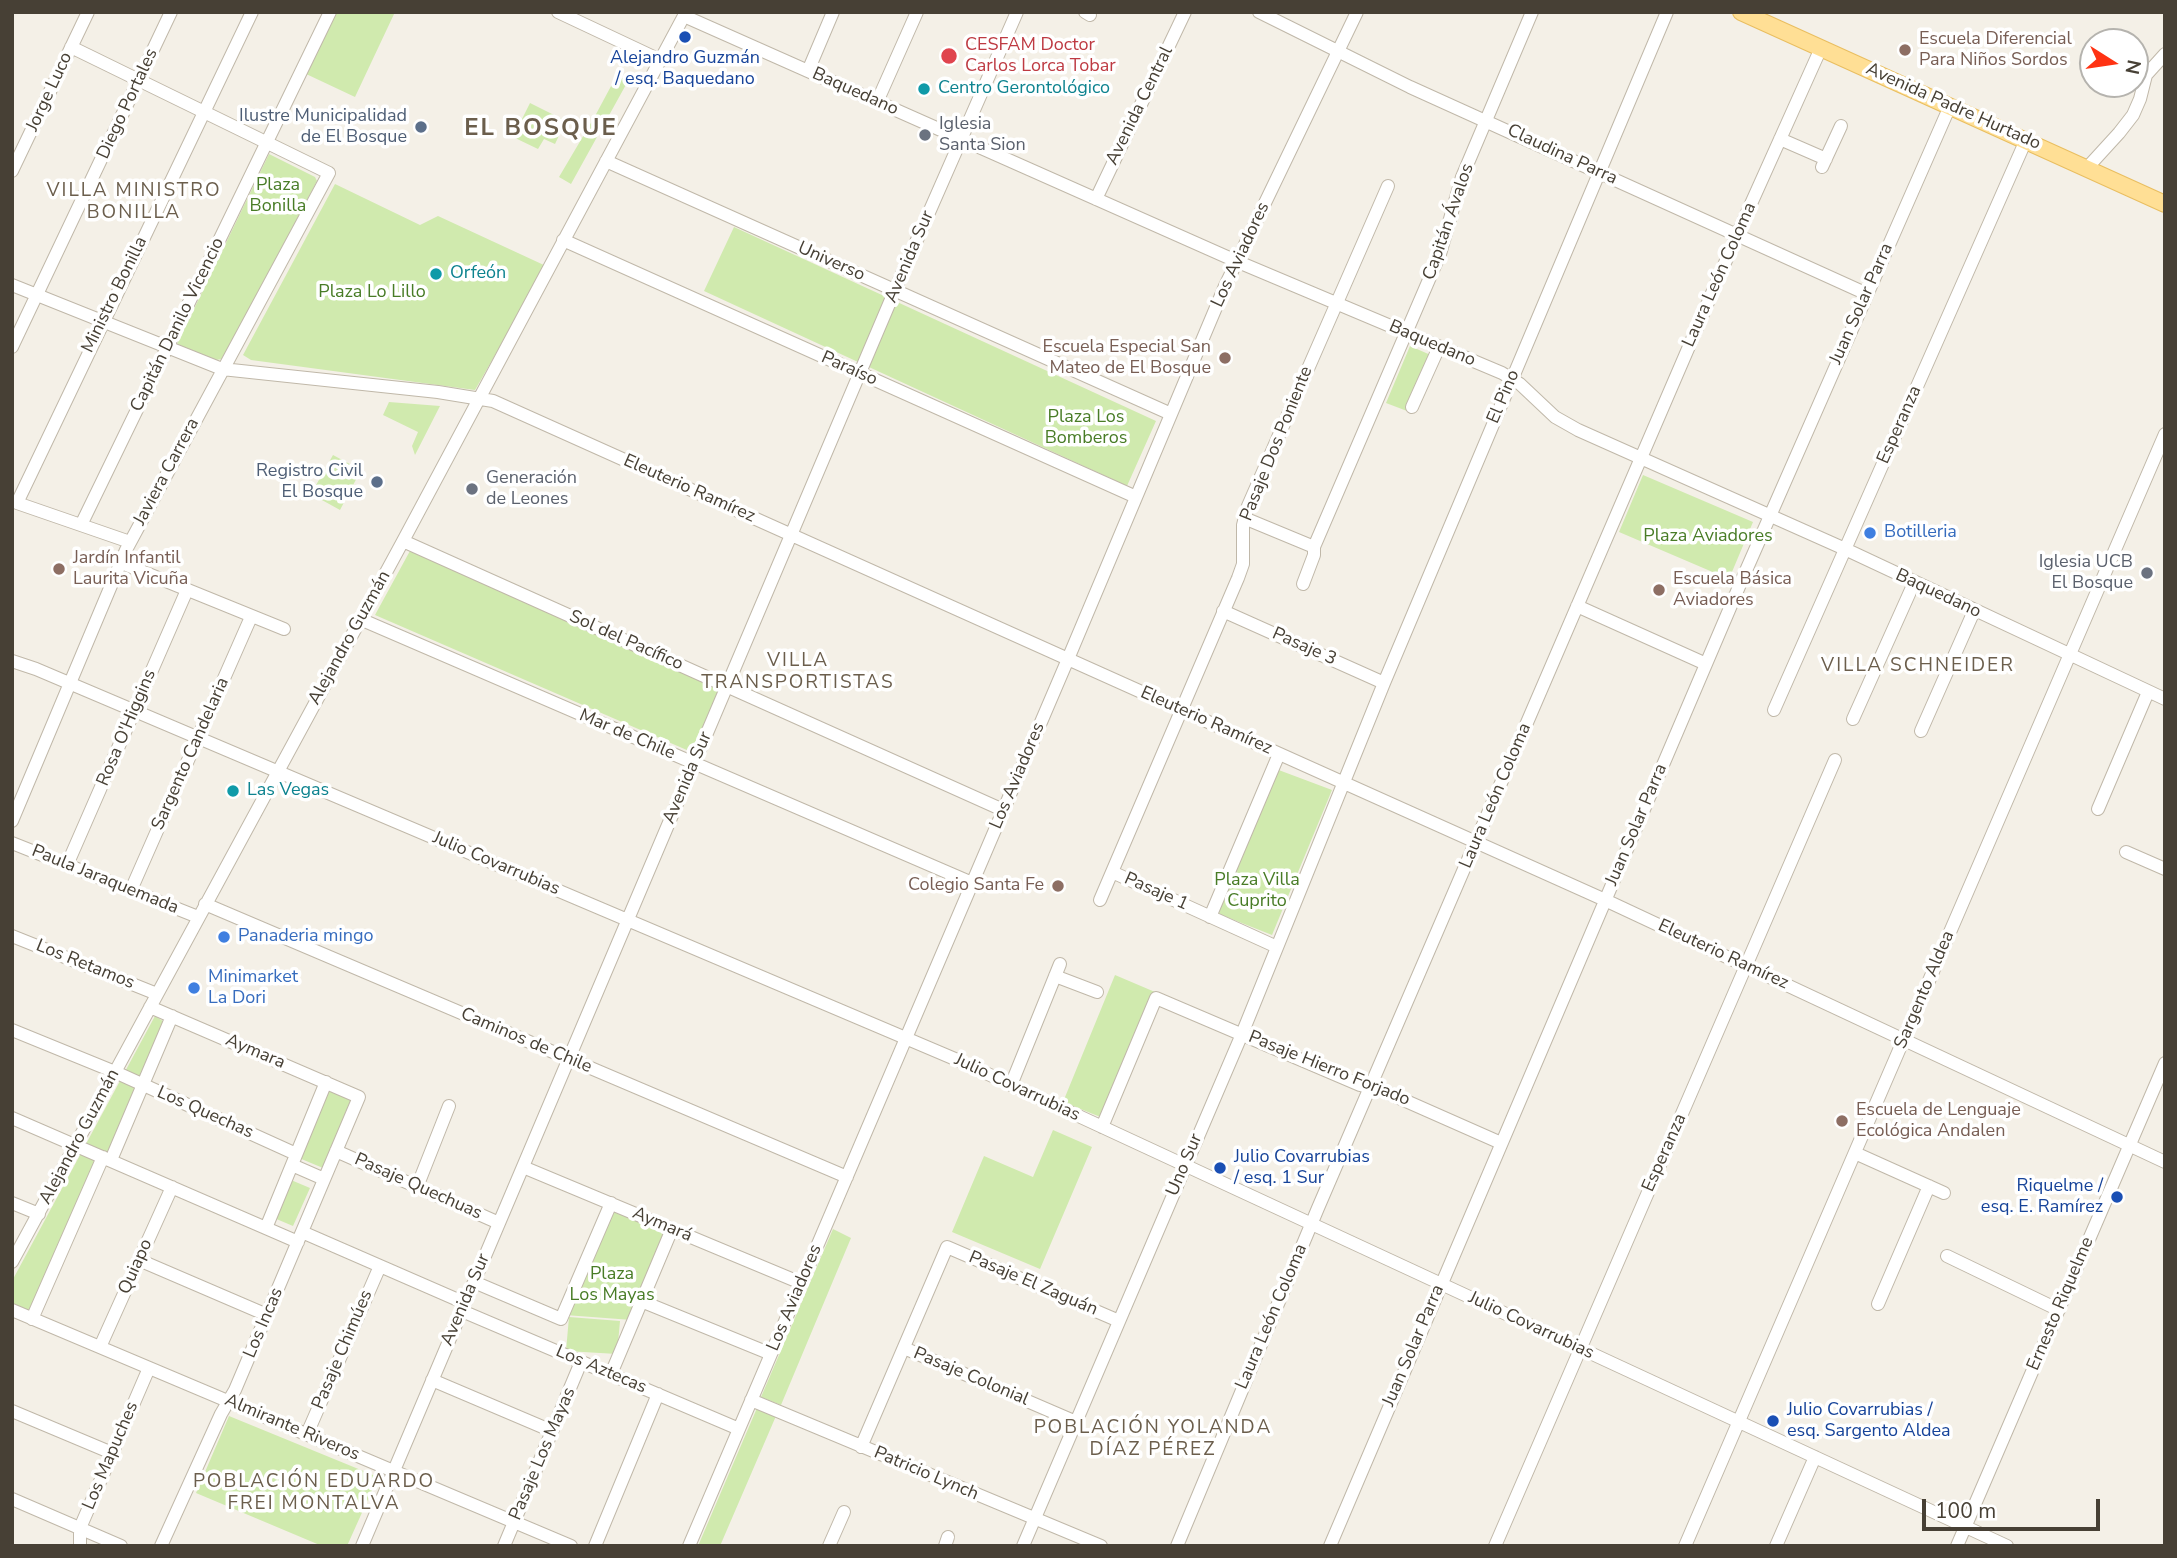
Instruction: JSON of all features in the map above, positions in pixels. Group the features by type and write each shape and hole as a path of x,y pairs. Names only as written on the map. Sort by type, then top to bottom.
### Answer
{"main road":[{"name":"Avenida Padre Hurtado","path":"1741,12 2165,204"}],"street":[{"name":"Jorge Luco","path":"12,171 88,12"},
{"name":"Diego Portales","path":"12,347 171,12"},
{"name":"Ministro Bonilla","path":"81,525 17,503 252,12"},
{"name":"Capitán Danilo Vicencio","path":"81,525 330,12"},
{"path":"558,12 660,60"},
{"path":"808,71 833,12"},
{"path":"877,102 917,12"},
{"name":"Avenida Sur","path":"362,1546 895,290 1017,12"},
{"name":"Avenida Central","path":"1096,199 1185,12"},
{"name":"Claudina Parra","path":"1259,12 1486,121 1867,293"},
{"name":"Los Aviadores","path":"689,1546 1236,261 1357,12"},
{"name":"Capitán Ávalos","path":"1303,584 1314,555 1314,547 1444,245 1456,194 1532,12"},
{"name":"El Pino","path":"1343,783 1667,12"},
{"name":"Alejandro Guzmán","path":"12,1262 685,14"},
{"name":"Baquedano","path":"685,14 1236,261 1512,379 1563,422 1845,549 2165,699"},
{"path":"71,47 267,142"},
{"name":"Laura León Coloma","path":"1177,1546 1311,1224 1737,235 1821,48"},
{"path":"2087,168 2133,115 2146,75 2165,54"},
{"name":"Juan Solar Parra","path":"1330,1546 1770,515 1950,106"},
{"path":"1780,139 1824,163 1841,125"},
{"name":"Esperanza","path":"1774,710 2026,140"},
{"name":"Javiera Carrera","path":"12,821 120,562 329,173 267,142"},
{"name":"Universo","path":"606,161 1171,414"},
{"name":"Pasaje Dos Poniente","path":"1100,900 1243,564 1244,519 1388,186"},
{"name":"Paraíso","path":"563,240 1136,498"},
{"name":"Eleuterio Ramírez","path":"12,285 222,369 479,397 493,401 1605,900 2165,1162"},
{"path":"1412,407 1439,347"},
{"name":"Sargento Aldea","path":"1685,1546 2165,434"},
{"path":"1244,519 1314,547"},
{"path":"81,525 130,542"},
{"name":"Sol del Pacífico","path":"403,541 1003,810"},
{"path":"120,562 284,629"},
{"path":"1853,719 1914,583"},
{"name":"Rosa O'Higgins","path":"68,865 187,590"},
{"path":"1577,606 1706,664"},
{"name":"Pasaje 3","path":"1223,611 1384,683"},
{"path":"1921,731 1974,611"},
{"name":"Sargento Candelaria","path":"131,890 251,617"},
{"name":"Mar de Chile","path":"360,619 972,883"},
{"name":"Julio Covarrubias","path":"12,661 906,1038 2007,1546"},
{"path":"2098,809 2148,691"},
{"path":"1210,917 1279,754"},
{"name":"Esperanza","path":"1495,1546 1835,760"},
{"name":"Uno Sur","path":"1023,1546 1242,1034 1343,783"},
{"name":"Paula Jaraquemada","path":"12,844 198,917"},
{"path":"2126,852 2165,869"},
{"name":"Pasaje 1","path":"1112,872 1277,947"},
{"name":"Caminos de Chile","path":"205,905 847,1177"},
{"name":"Los Retamos","path":"12,936 157,994"},
{"path":"1011,1085 1058,970 1097,992"},
{"name":"Pasaje Hierro Forjado","path":"1102,1127 1156,998 1360,1085 1381,1090 1501,1143"},
{"name":"Aymara","path":"150,1007 359,1097"},
{"name":"Alejandro Guzmán","path":"32,1319 144,1085 172,1016"},
{"name":"Los Quechas","path":"12,1030 144,1085 294,1159 324,1180"},
{"name":"Ernesto Riquelme","path":"1958,1546 2165,1063"},
{"path":"266,1228 326,1082"},
{"name":"Los Incas","path":"161,1546 267,1315 359,1097"},
{"path":"417,1186 449,1106"},
{"name":"Los Aztecas","path":"12,1118 266,1228 300,1237 380,1266 581,1362 739,1429"},
{"name":"Pasaje Quechuas","path":"336,1151 499,1223"},
{"path":"1854,1153 1944,1193"},
{"name":"Aymará","path":"523,1167 801,1283"},
{"path":"1878,1304 1929,1186"},
{"name":"Quiapo","path":"100,1347 172,1187"},
{"path":"12,1203 38,1214"},
{"name":"Los Aztecas","path":"474,1282 561,1319 611,1203"},
{"path":"611,1374 672,1229"},
{"name":"Pasaje El Zaguán","path":"904,1348 947,1247 1119,1321"},
{"path":"1948,1256 2059,1310"},
{"path":"139,1260 267,1315"},
{"name":"Pasaje Chimúes","path":"307,1434 380,1266"},
{"path":"642,1301 771,1354"},
{"name":"Almirante Riveros","path":"14,1315 32,1319 100,1347 571,1546"},
{"path":"862,1447 904,1348"},
{"name":"Pasaje Colonial","path":"904,1348 1076,1422"},
{"name":"Pasaje Los Mayas","path":"504,1546 581,1362"},
{"name":"Los Mapuches","path":"80,1546 80,1528 149,1368"},
{"path":"432,1380 552,1431"},
{"path":"595,1546 658,1394"},
{"name":"Patricio Lynch","path":"751,1400 1101,1546"},
{"path":"12,1411 113,1453"},
{"path":"1776,1546 1815,1457"},
{"path":"12,1499 121,1546"},
{"path":"829,1546 844,1512"}],"green space":[{"path":"333,12 395,12 355,97 304,73"},
{"path":"617,75 628,81 571,184 559,177"},
{"path":"530,103 566,121 555,144 544,139 538,149 513,137"},
{"name":"Plaza Bonilla","path":"269,154 315,177 317,181 225,355 216,360 177,344"},
{"name":"Plaza Lo Lillo","path":"335,184 420,225 438,216 546,266 475,390 251,360 243,355"},
{"name":"Plaza Los Bomberos","path":"734,227 1156,421 1127,486 704,291"},
{"path":"1410,346 1433,356 1407,411 1386,403"},
{"path":"389,402 440,406 415,455 412,446 418,432 383,415"},
{"path":"333,455 361,470 340,510 311,494"},
{"name":"Plaza Aviadores","path":"1643,475 1753,522 1729,579 1619,532"},
{"path":"411,549 724,689 696,754 375,615"},
{"name":"Plaza Villa Cuprito","path":"1276,769 1332,790 1272,935 1219,914 1223,894"},
{"path":"1115,975 1155,992 1103,1118 1063,1102"},
{"path":"155,1016 166,1023 110,1155 31,1313 18,1307 12,1318 12,1281"},
{"path":"328,1089 351,1099 323,1168 299,1158"},
{"path":"1053,1130 1092,1147 1040,1269 952,1232 984,1156 1033,1177"},
{"path":"291,1180 310,1188 293,1226 274,1218"},
{"name":"Plaza Los Mayas","path":"612,1206 669,1230 632,1320 565,1315"},
{"path":"833,1229 851,1238 781,1405 761,1397"},
{"path":"569,1317 620,1321 617,1354 566,1351"},
{"path":"757,1408 776,1416 720,1546 698,1546"},
{"path":"229,1416 378,1477 347,1546 322,1546 196,1493"}],"place":[{"name":"Alejandro Guzmán / esq. Baquedano","path":"685,37"},
{"name":"Escuela Diferencial Para Niños Sordos","path":"1905,50"},
{"name":"CESFAM Doctor Carlos Lorca Tobar","path":"949,56"},
{"name":"Centro Gerontológico","path":"924,89"},
{"name":"Ilustre Municipalidad de El Bosque","path":"421,127"},
{"name":"Iglesia Santa Sion","path":"925,135"},
{"name":"Orfeón","path":"436,274"},
{"name":"Escuela Especial San Mateo de El Bosque","path":"1225,358"},
{"name":"Registro Civil El Bosque","path":"377,482"},
{"name":"Generación de Leones","path":"472,489"},
{"name":"Botilleria","path":"1870,533"},
{"name":"Jardín Infantil Laurita Vicuña","path":"59,569"},
{"name":"Iglesia UCB El Bosque","path":"2147,573"},
{"name":"Escuela Básica Aviadores","path":"1659,590"},
{"name":"Las Vegas","path":"233,791"},
{"name":"Colegio Santa Fe","path":"1058,886"},
{"name":"Panaderia mingo","path":"224,937"},
{"name":"Minimarket La Dori","path":"194,988"},
{"name":"Escuela de Lenguaje Ecológica Andalen","path":"1842,1121"},
{"name":"Julio Covarrubias / esq. 1 Sur","path":"1220,1168"},
{"name":"Riquelme / esq. E. Ramírez","path":"2117,1197"},
{"name":"Julio Covarrubias / esq. Sargento Aldea","path":"1773,1421"}],"district":[{"name":"EL BOSQUE","path":"541,129"},
{"name":"VILLA MINISTRO BONILLA","path":"134,202"},
{"name":"VILLA SCHNEIDER","path":"1918,666"},
{"name":"VILLA TRANSPORTISTAS","path":"798,672"},
{"name":"POBLACIÓN YOLANDA DÍAZ PÉREZ","path":"1153,1439"},
{"name":"POBLACIÓN EDUARDO FREI MONTALVA","path":"314,1493"}]}
